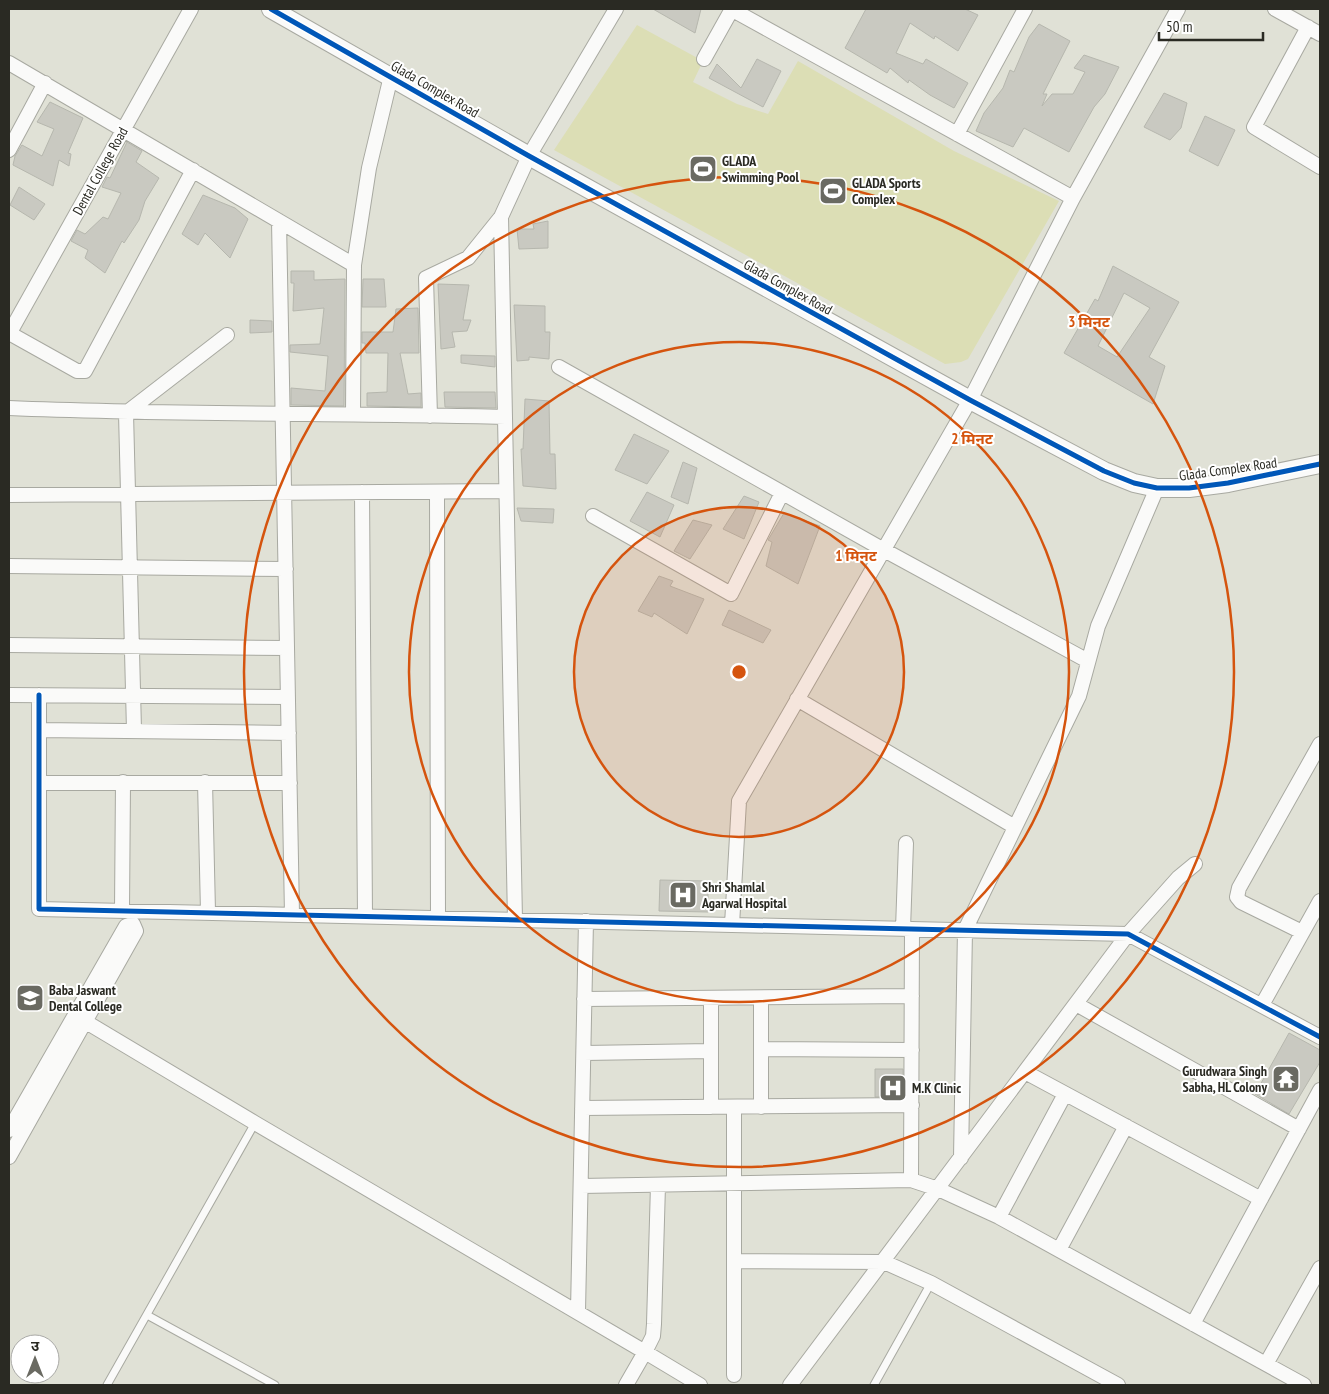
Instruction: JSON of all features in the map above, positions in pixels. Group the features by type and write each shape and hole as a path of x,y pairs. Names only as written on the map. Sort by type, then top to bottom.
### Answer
{"street":[{"name":"Dental College Road","path":"9,333 191,9"},
{"name":"Glada Complex Road","path":"271,9 529,156 970,400 1104,471 1134,483 1157,488 1189,488 1228,483 1320,464"},
{"path":"430,416 426,278 468,258 501,217 529,156 616,9"},
{"path":"704,59 732,9 1073,198"},
{"path":"732,925 739,801 970,400 1073,198 1178,9"},
{"path":"1274,9 1320,34"},
{"path":"957,134 1019,11"},
{"path":"1308,27 1254,127 1320,167"},
{"path":"9,63 354,265"},
{"path":"353,414 354,265 369,168 390,76"},
{"path":"9,150 45,83"},
{"path":"9,333 77,371 85,371 89,368 193,170"},
{"path":"501,217 515,920"},
{"path":"279,221 292,914"},
{"path":"126,413 227,334"},
{"path":"559,367 884,550 1088,661"},
{"path":"9,408 126,413 283,413 505,417"},
{"path":"126,413 134,730"},
{"path":"961,1158 965,930 1079,696 1098,626 1157,488"},
{"path":"9,495 506,491"},
{"path":"362,492 365,916"},
{"path":"437,492 438,918"},
{"path":"593,516 731,594 782,493"},
{"path":"9,566 286,569"},
{"path":"9,645 287,648"},
{"path":"9,694 288,697"},
{"path":"39,695 39,909 1128,934 1320,1037"},
{"path":"797,700 1015,827"},
{"path":"39,730 289,733"},
{"path":"1302,932 1241,902 1237,897 1238,888 1320,744"},
{"path":"122,910 123,782"},
{"path":"206,782 208,912"},
{"path":"39,783 290,783"},
{"path":"906,843 912,996 911,1180"},
{"path":"790,1385 1128,934 1178,878 1195,864"},
{"path":"1262,1005 1320,901"},
{"path":"9,1157 136,932 134,924 141,911"},
{"path":"578,1311 586,921"},
{"path":"9,1130 126,926 134,924"},
{"path":"584,999 912,996"},
{"path":"711,998 711,1107"},
{"path":"761,998 761,1106"},
{"path":"1076,1004 1299,1129"},
{"path":"86,1022 578,1311 700,1385"},
{"path":"761,1049 912,1050"},
{"path":"584,1053 711,1051"},
{"path":"1025,1072 1261,1199"},
{"path":"1193,1324 1320,1090"},
{"path":"999,1217 1065,1094"},
{"path":"582,1108 912,1105"},
{"path":"734,1107 734,1375"},
{"path":"1059,1250 1126,1126"},
{"path":"581,1186 911,1180 938,1189 999,1217 1304,1385"},
{"path":"626,1385 646,1352 654,1324 658,1185"},
{"path":"734,1261 884,1262 931,1283 1118,1385"},
{"path":"1266,1364 1320,1268"}],"lane":[{"path":"107,1385 255,1123"},
{"path":"874,1385 931,1283"},
{"path":"147,1315 275,1385"}],"green space":[{"name":"GLADA Sports Complex","path":"637,25 703,61 693,82 737,104 768,114 798,61 954,151 1059,201 968,359 945,364 554,150"}],"building":[{"path":"653,9 701,9 695,33"},
{"path":"866,9 965,9 978,15 958,51 935,36 934,39 910,23 896,53 923,64 926,59 968,83 954,108 930,95 909,80 908,83 890,68 887,73 845,48"},
{"path":"1039,24 1070,41 1043,94 1047,94 1042,106 1052,94 1073,94 1085,72 1074,68 1084,55 1119,67 1105,94 1094,107 1069,152 1024,128 1013,147 976,131 984,113 1003,88 1010,70 1014,72 1029,37"},
{"path":"757,59 781,71 763,107 709,78 717,64 741,88"},
{"path":"1164,93 1187,103 1181,128 1170,140 1144,127"},
{"path":"50,102 83,118 68,153 71,154 69,166 59,160 53,186 13,165 15,156 22,145 42,156 54,129 37,122"},
{"path":"1205,116 1235,130 1218,166 1189,151"},
{"path":"127,142 142,151 136,162 159,178 145,201 139,220 124,243 122,241 105,273 85,258 88,250 71,241 77,230 85,234 103,217 108,219 121,193 102,187 107,177 110,178"},
{"path":"19,187 45,204 34,220 10,205"},
{"path":"203,195 235,208 248,219 230,258 205,233 198,245 182,234"},
{"path":"548,221 548,248 519,249 517,229 534,229 533,224"},
{"path":"1113,266 1179,302 1149,357 1165,366 1153,404 1064,353 1095,299 1098,301","holes":["1124,293 1150,308 1117,357 1098,346"]},
{"path":"291,271 314,271 314,280 345,279 344,406 291,405 291,388 325,391 328,356 290,352 290,345 320,344 324,308 293,311 294,283 291,283"},
{"path":"363,279 384,279 386,307 362,307"},
{"path":"438,284 469,285 463,320 471,320 467,331 452,332 455,347 441,349"},
{"path":"514,305 545,306 545,332 550,332 549,359 529,357 529,360 517,361"},
{"path":"418,308 419,353 400,353 408,394 421,393 421,407 367,406 367,393 387,392 388,353 366,353 365,343 362,343 362,332 393,332 396,309"},
{"path":"250,320 272,321 272,332 250,333"},
{"path":"461,355 495,356 495,367 461,363"},
{"path":"444,392 495,392 496,408 445,407"},
{"path":"525,399 549,401 550,454 555,454 556,489 523,486 521,449 523,449"},
{"path":"634,434 669,451 647,484 615,470"},
{"path":"683,462 697,468 688,504 671,497"},
{"path":"647,492 674,505 660,537 630,521"},
{"path":"744,496 759,502 744,539 723,529"},
{"path":"517,508 554,509 553,523 521,521"},
{"path":"784,513 820,526 798,584 766,566 772,542 768,540"},
{"path":"693,520 712,525 690,559 674,551"},
{"path":"659,576 673,581 670,586 704,599 687,634 654,613 652,617 638,611"},
{"path":"729,610 771,630 763,643 722,625"},
{"path":"660,880 708,881 708,912 659,911"},
{"name":"Gurudwara Singh Sabha, HL Colony","path":"1289,1033 1320,1050 1320,1062 1289,1114 1255,1094"},
{"path":"875,1069 903,1069 903,1096 875,1097"}],"cycle path":[{"path":"271,9 529,156 970,400 1104,471 1134,483 1157,488 1189,488 1228,483 1320,464"},
{"path":"39,695 39,909 1128,934 1320,1037"}],"place":[{"name":"GLADA Swimming Pool","path":"703,169"},
{"name":"GLADA Sports Complex","path":"833,191"},
{"name":"Shri Shamlal Agarwal Hospital","path":"683,895"},
{"name":"Baba Jaswant Dental College","path":"30,998"},
{"name":"Gurudwara Singh Sabha, HL Colony","path":"1286,1079"},
{"name":"M.K Clinic","path":"893,1088"}]}
